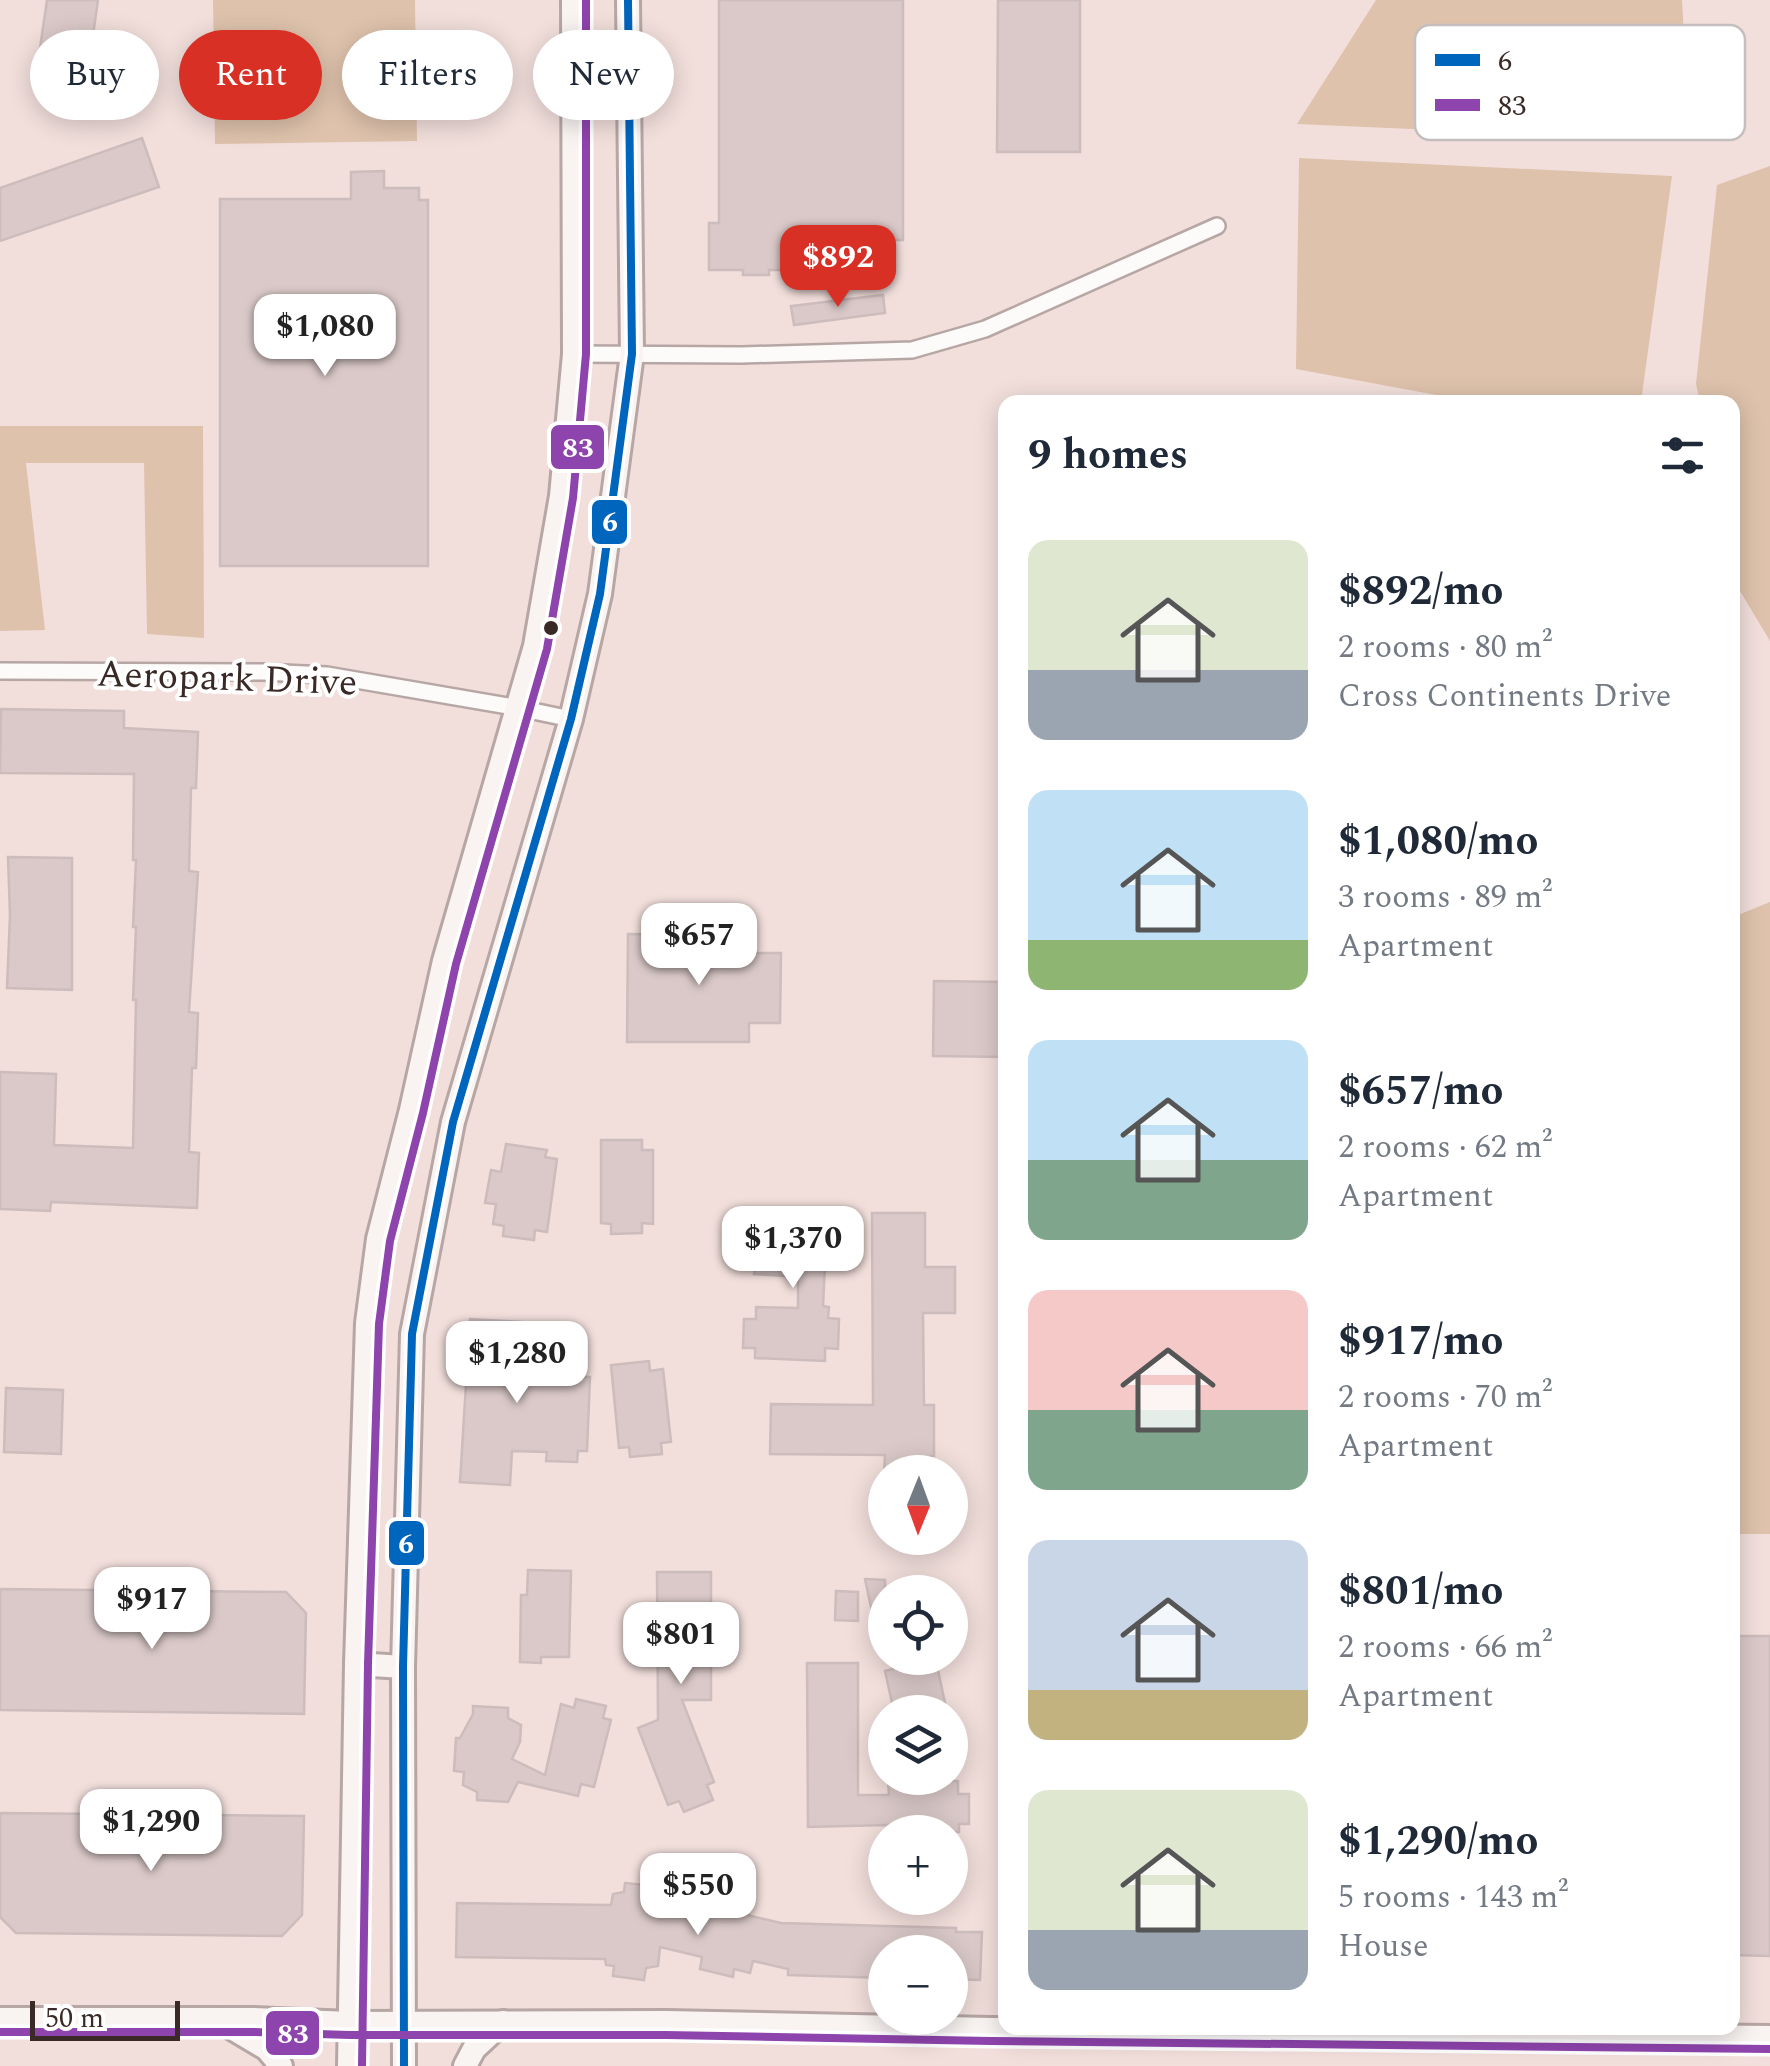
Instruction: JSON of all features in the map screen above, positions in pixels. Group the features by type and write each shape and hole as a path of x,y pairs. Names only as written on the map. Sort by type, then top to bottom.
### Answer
{"main road":[{"path":"349,2066 367,1324 378,1239 444,961 535,646 561,496 574,354 574,0"},
{"path":"404,2066 403,1668 412,1334 453,1122 571,720 600,594 632,354 628,0"},
{"path":"411,1110 453,1122"},
{"path":"356,1664 403,1668"},
{"path":"0,2019 686,2023 998,2030"},
{"path":"218,2019 267,2049 280,2066"},
{"path":"465,2066 474,2048 504,2022"},
{"path":"1429,2035 1770,2037"}],"street":[{"path":"574,354 742,356 912,350 985,329 1217,226"},
{"name":"Aeropark Drive","path":"0,670 328,675 571,720"}],"shaded area":[{"path":"213,0 415,0 415,30 342,30 342,120 417,120 417,141 215,144 215,120 322,120 322,30 213,30"},
{"path":"1376,0 1682,0 1683,25 1415,25 1415,129 1297,124"},
{"path":"1299,158 1672,176 1642,395 1436,395 1296,369"},
{"path":"1770,166 1770,641 1740,591 1740,395 1698,395 1696,384 1717,185"},
{"path":"0,426 203,426 204,638 147,634 144,463 26,463 45,630 0,631"},
{"path":"1770,902 1770,1534 1740,1534 1740,914"}],"building":[{"path":"47,0 98,0 94,30 43,30"},
{"path":"719,0 903,0 903,240 806,240 806,270 743,275 743,270 709,270 709,223 719,223"},
{"path":"998,0 1080,0 1080,152 997,152"},
{"path":"142,138 159,187 0,241 0,188"},
{"path":"384,171 384,188 419,188 419,200 428,200 428,566 220,566 220,199 351,199 351,172"},
{"path":"883,295 885,313 794,325 791,306"},
{"path":"1,709 124,711 124,728 198,732 196,788 191,788 189,871 198,872 189,1012 198,1013 189,1152 199,1153 197,1208 51,1202 50,1211 0,1209 0,1072 56,1074 54,1145 133,1148 136,1000 134,774 0,773"},
{"path":"8,857 72,858 72,990 7,988"},
{"path":"628,934 749,935 749,953 781,953 780,1023 749,1023 749,1042 627,1042"},
{"path":"934,981 998,982 998,1057 933,1056"},
{"path":"601,1140 642,1140 642,1150 653,1150 653,1224 642,1223 642,1233 611,1234 611,1224 601,1223"},
{"path":"506,1144 547,1150 545,1157 557,1159 547,1232 535,1230 534,1240 503,1236 504,1226 493,1224 496,1204 485,1203 491,1170 501,1172"},
{"path":"872,1213 925,1213 925,1267 955,1267 955,1313 923,1313 924,1405 934,1405 934,1455 770,1454 771,1404 873,1405"},
{"path":"757,1222 829,1225 828,1234 839,1235 838,1265 825,1264 823,1306 829,1307 828,1318 839,1319 838,1349 825,1348 825,1361 755,1358 755,1348 743,1348 744,1319 756,1319 756,1307 798,1308 798,1277 754,1274 755,1265 743,1264 744,1235 757,1235"},
{"path":"470,1319 521,1322 518,1366 578,1368 577,1377 590,1377 587,1451 578,1451 577,1462 546,1461 547,1452 512,1451 510,1485 460,1482"},
{"path":"649,1361 650,1371 663,1369 671,1442 661,1443 662,1454 630,1457 629,1447 619,1448 611,1365"},
{"path":"6,1388 63,1390 61,1454 4,1452"},
{"path":"528,1570 571,1571 569,1657 541,1657 541,1663 520,1662 521,1595 527,1595"},
{"path":"657,1572 711,1572 711,1700 682,1700 714,1782 707,1785 713,1800 684,1812 679,1801 668,1805 638,1728 658,1720"},
{"path":"0,1589 286,1592 306,1613 304,1714 0,1710"},
{"path":"836,1591 858,1592 858,1621 835,1620"},
{"path":"1740,1636 1770,1636 1770,1956 1740,1955"},
{"path":"807,1663 858,1663 858,1795 969,1794 969,1824 968,1815 868,1815 868,1826 808,1827"},
{"path":"886,1675 939,1675 943,1695 890,1695"},
{"path":"576,1699 606,1706 603,1718 611,1720 594,1787 581,1784 578,1796 518,1782 508,1802 477,1800 477,1792 463,1785 464,1772 454,1771 456,1738 460,1738 473,1714 473,1706 508,1708 508,1718 521,1725 520,1742 512,1759 545,1775 561,1704 574,1708"},
{"path":"0,1813 304,1816 302,1915 282,1936 16,1933 0,1917"},
{"path":"625,1883 655,1886 654,1896 661,1897 662,1903 697,1912 700,1900 781,1923 982,1932 980,1980 968,1980 968,1935 868,1935 868,1977 788,1975 788,1969 753,1961 750,1973 734,1969 733,1977 700,1969 702,1957 660,1947 658,1966 646,1968 644,1980 613,1976 614,1966 606,1965 605,1959 456,1957 457,1903 611,1905 613,1894 624,1892"}],"transit line":[{"name":"83","path":"362,2066 368,1664 379,1324 390,1241 456,964 547,649 573,498 586,354 586,0"},
{"name":"6","path":"404,2066 403,1667 412,1334 453,1122 571,719 600,594 632,354 628,0"},
{"name":"83","path":"0,2032 666,2035 1770,2049"}]}
